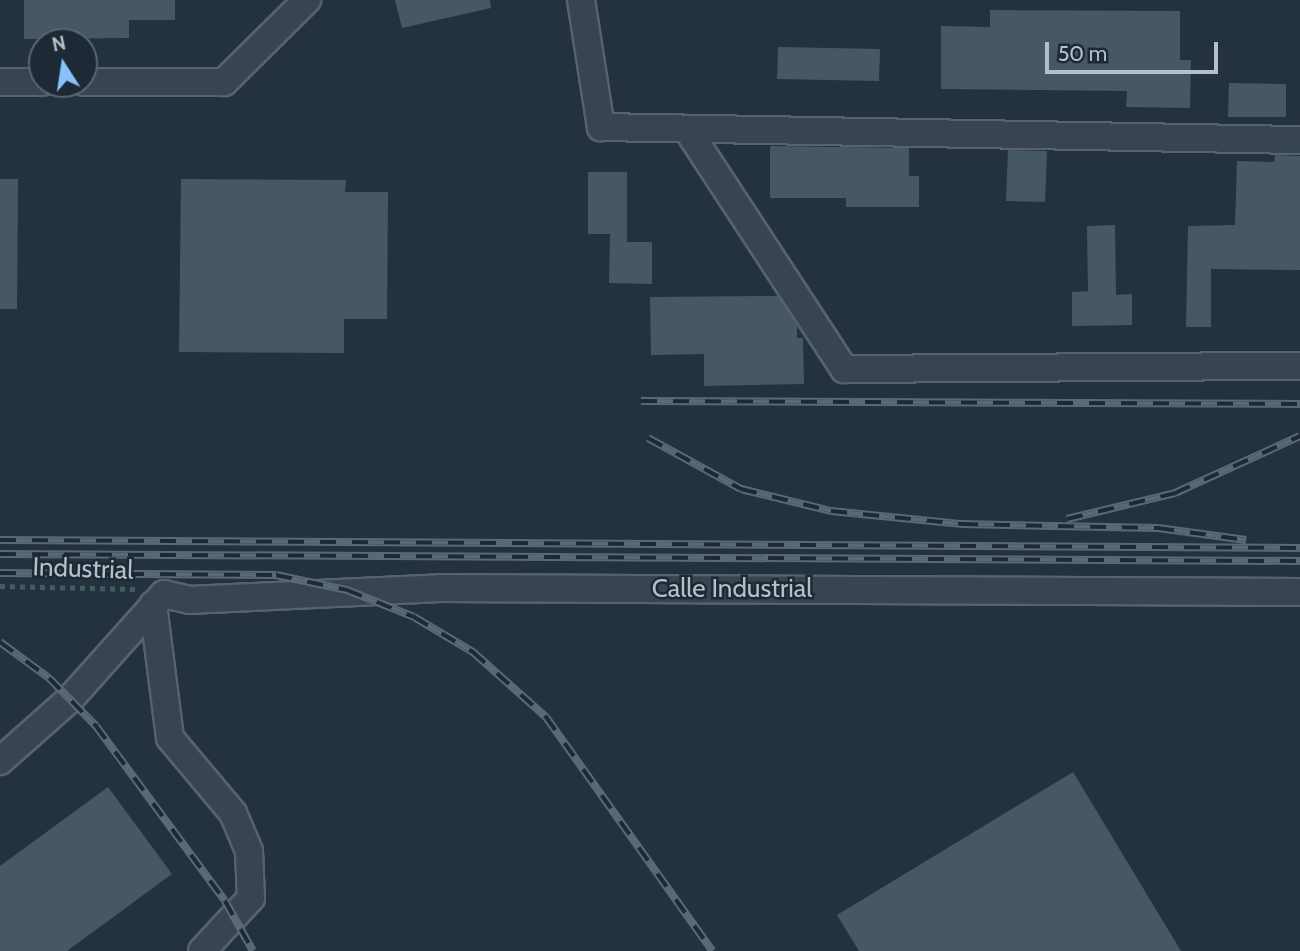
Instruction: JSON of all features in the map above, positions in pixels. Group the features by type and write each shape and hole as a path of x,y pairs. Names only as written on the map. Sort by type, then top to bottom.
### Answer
{"street":[{"path":"98,82 224,82 307,0"},
{"path":"582,0 601,128 1300,140"},
{"path":"0,82 28,82"},
{"path":"687,129 844,369 1300,366"},
{"name":"Calle Industrial","path":"159,600 440,588 1300,592"},
{"path":"0,761 70,699 159,600"},
{"path":"159,600 170,738 233,813 249,851 251,898 202,951"}],"path":[{"name":"Industrial","path":"0,586 123,586 159,600"}],"building":[{"path":"24,0 175,0 175,20 129,20 129,38 98,38 98,28 28,28 28,39 24,39"},
{"path":"395,0 490,0 491,8 402,28"},
{"path":"990,10 1180,11 1180,60 1191,60 1190,108 1126,107 1127,91 941,89 941,26 990,27"},
{"path":"778,47 880,49 879,81 777,79"},
{"path":"1229,83 1286,84 1286,117 1228,117"},
{"path":"770,146 909,148 909,176 919,176 919,207 846,207 846,198 770,198"},
{"path":"1008,150 1047,151 1045,202 1006,201"},
{"path":"1275,155 1300,156 1300,270 1211,269 1211,327 1186,327 1188,226 1235,225 1237,161 1274,162"},
{"path":"588,172 627,172 627,242 652,242 652,284 609,283 610,234 588,234"},
{"path":"0,179 18,179 17,309 0,309"},
{"path":"181,179 346,180 345,192 388,192 387,319 344,319 344,353 179,352"},
{"path":"1115,225 1116,295 1132,294 1132,325 1072,326 1072,292 1088,291 1087,226"},
{"path":"778,296 797,326 797,338 803,338 804,384 704,386 704,354 651,355 650,297"},
{"path":"1073,772 1181,951 859,951 837,915"},
{"path":"108,787 172,874 67,951 0,951 0,866"}],"railway":[{"path":"641,401 1300,404"},
{"path":"1067,519 1175,493 1300,436"},
{"path":"648,438 741,489 831,511 962,524 1158,528 1246,540"},
{"path":"0,540 1300,548"},
{"path":"0,554 1300,561"},
{"path":"0,573 276,575 347,590 414,617 473,652 546,717 712,951"},
{"path":"0,642 49,678 96,726 225,901 253,951"}]}
